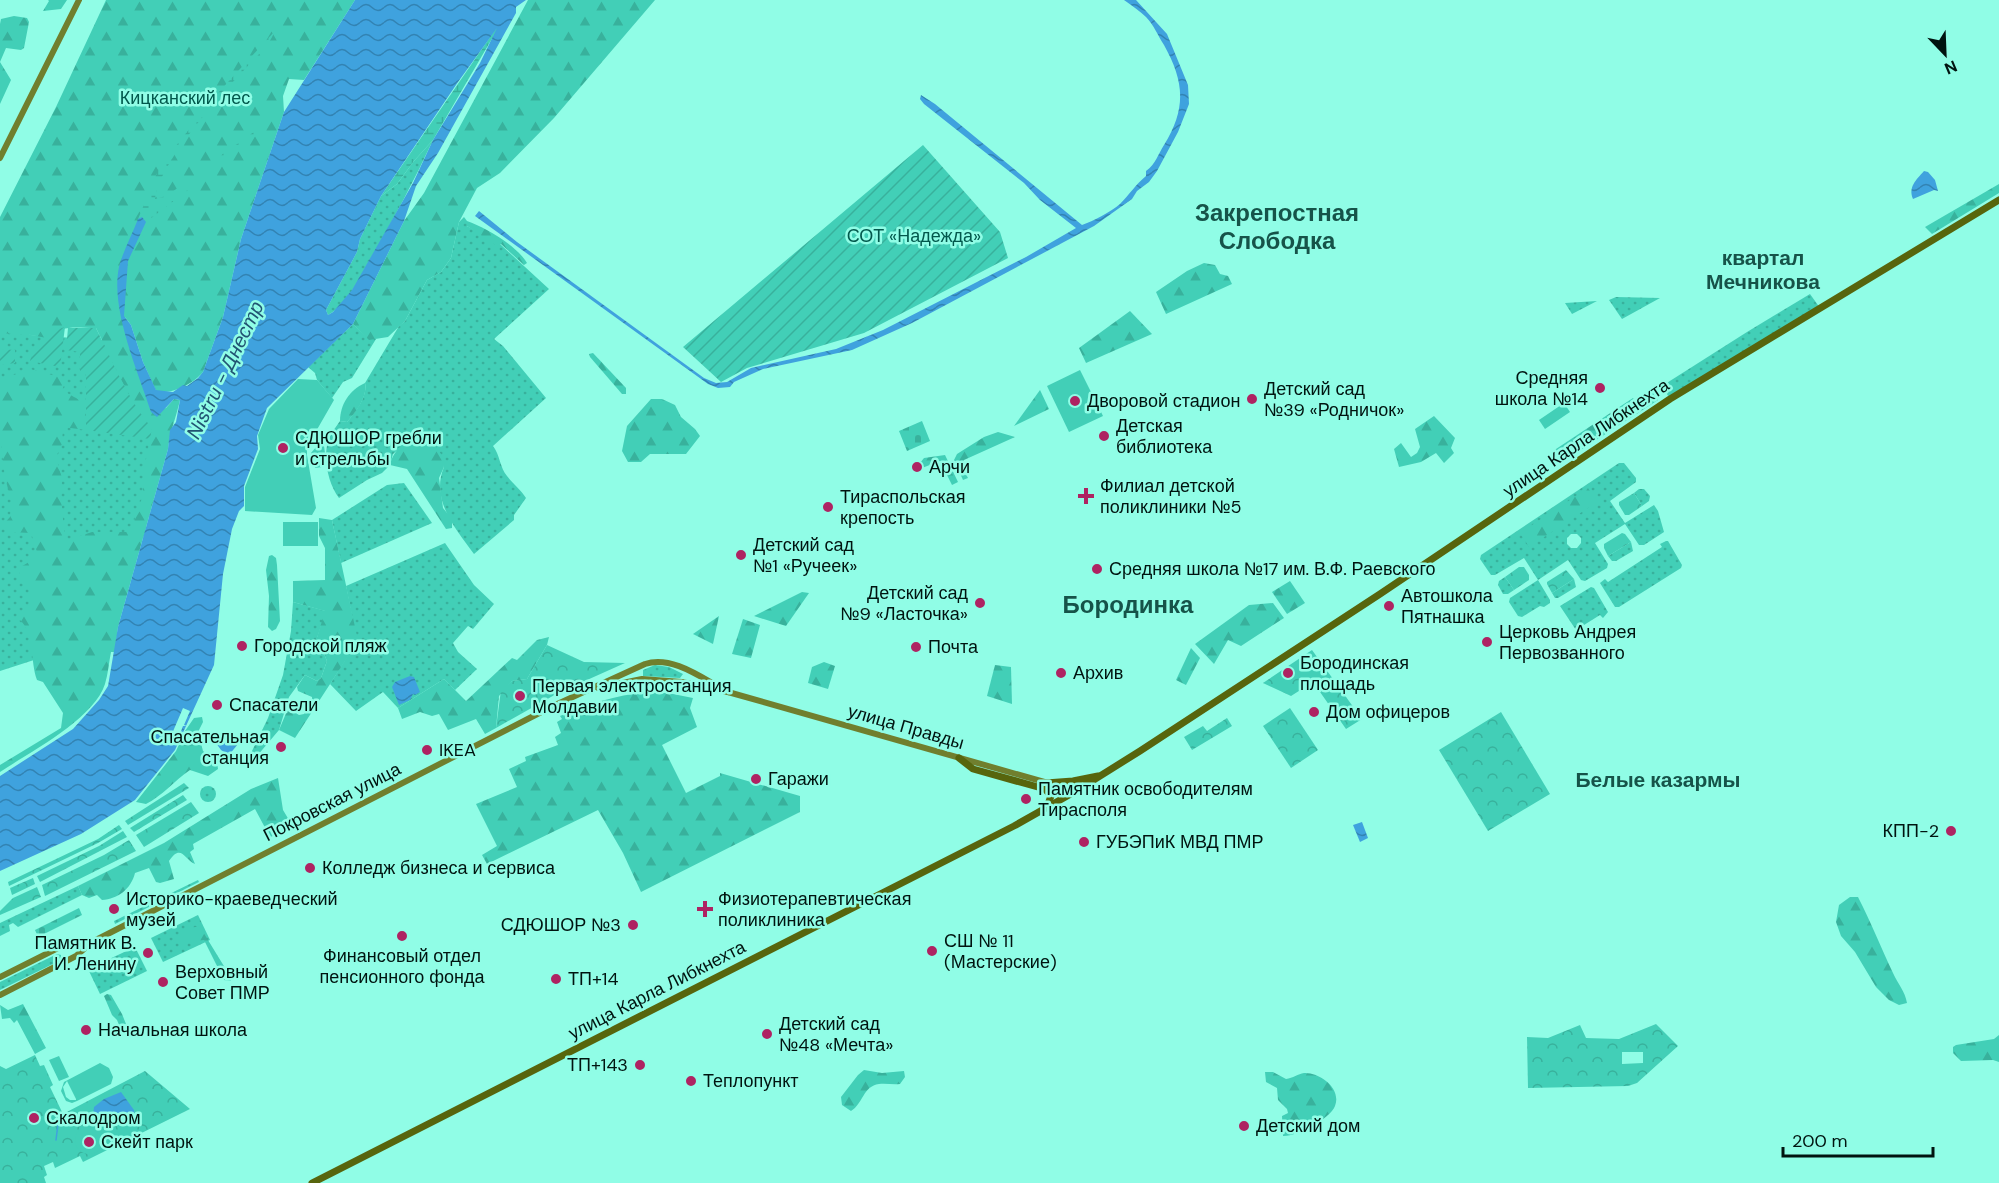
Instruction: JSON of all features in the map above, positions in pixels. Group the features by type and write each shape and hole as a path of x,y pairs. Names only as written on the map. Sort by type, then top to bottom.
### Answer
{"main road":[{"path":"0,158 79,0"},
{"name":"улица Карла Либкнехта","path":"312,1183 1045,809 1076,791 1380,594 1670,399 1999,200"},
{"name":"улица Правды","path":"651,662 663,661 728,692"},
{"name":"Покровская улица","path":"0,995 64,963 92,942 539,712 651,662"},
{"path":"639,666 638,674 642,679"},
{"path":"682,682 686,679 686,670"},
{"name":"Покровская улица","path":"586,690 642,679"},
{"name":"улица Правды","path":"642,679 682,682 728,692 1076,791"},
{"path":"959,758 973,769 1045,789 1051,796 1045,809"},
{"path":"1046,783 1073,781 1103,774"},
{"name":"Покровская улица","path":"0,977 57,948 75,943 92,942"},
{"path":"57,948 65,955 64,963"}],"green space":[{"path":"48,0 67,0 61,9 43,11"},
{"name":"Кицканский лес","path":"106,0 355,0 304,80 289,79 283,96 284,112 241,239 223,317 203,372 182,388 156,391 143,362 131,325 125,317 151,412 166,408 174,399 180,400 118,627 115,652 111,652 105,684 99,697 88,710 60,734 0,772 0,765 61,728 63,713 43,682 37,680 28,632 19,619 30,602 30,589 20,577 19,568 29,562 37,552 31,533 9,532 2,526 10,517 12,499 3,460 0,380 30,369 67,379 62,390 86,404 86,430 63,427 62,444 56,457 62,478 61,497 65,541 92,532 132,532 137,508 143,497 143,474 152,429 128,393 96,328 64,329 47,338 0,333 0,217 56,107"},
{"path":"528,0 655,0 554,118 500,173 477,188 459,222 451,258 441,272 427,280 405,321 388,337 369,340 353,324 404,221 424,193"},
{"path":"14,16 27,18 29,22 24,48 21,50 6,48 0,62 1,19"},
{"path":"497,27 433,140 397,184 381,196"},
{"path":"274,32 266,47 219,98 178,150 159,184 155,199 166,196 217,161 225,151 259,128 264,131 249,140 146,222 142,218 138,219 160,166 217,94"},
{"path":"0,62 11,80 0,104"},
{"path":"433,140 403,200 357,282 347,298 328,315 326,310 357,252 360,239 381,196 397,184"},
{"name":"СОТ «Надежда»","path":"923,145 1000,232 1008,258 864,333 747,368 721,382 683,347"},
{"path":"1999,184 1999,193 1932,234 1925,227"},
{"path":"464,217 467,226 500,244 549,289 494,339 503,346 546,398 493,446 505,473 526,498 514,515 514,520 474,554 447,514 440,491 444,467 421,434 410,439 393,454 390,465 382,473 339,498 329,478 326,463 328,442 332,433 340,421 347,422 357,409 365,393 365,383 399,326 405,321 427,280 441,272 451,258 459,222"},
{"path":"467,221 500,238 516,250 527,263 524,265 501,244 497,246 467,226"},
{"path":"1204,263 1215,265 1220,274 1228,276 1232,284 1166,314 1156,292 1187,271"},
{"path":"1810,294 1820,308 1670,399 1662,386"},
{"path":"1616,297 1660,298 1622,319 1609,300"},
{"path":"1597,301 1572,314 1565,303"},
{"path":"1130,311 1152,334 1086,363 1079,348"},
{"path":"121,319 157,417 145,535 34,660 0,671 0,322 31,335 102,340"},
{"path":"353,324 369,339 376,339 352,378 343,382 332,398 317,380 315,373 308,367"},
{"path":"65,327 60,367 30,361 35,349 43,340 53,332"},
{"path":"68,328 96,328 128,393 152,428 150,439 86,430 86,374 80,372 80,352 66,350"},
{"path":"0,349 15,350 15,363 0,365"},
{"path":"593,353 626,388 626,394 622,394 590,357 589,354"},
{"name":"Дворовой стадион","path":"1080,370 1103,416 1069,432 1047,386"},
{"name":"СДЮШОР гребли и стрельбы","path":"298,379 317,380 334,400 307,447 316,508 312,515 245,511 245,487 260,449 258,435 269,409"},
{"path":"365,383 365,394 357,409 347,422 340,421 346,399"},
{"path":"1040,390 1049,409 1014,426"},
{"path":"1653,392 1658,400 1567,459 1553,451 1633,398 1636,403"},
{"path":"651,399 662,399 675,405 681,417 700,436 686,454 650,454 641,462 628,462 622,451 627,426"},
{"path":"1564,403 1570,412 1545,429 1539,420"},
{"path":"1434,416 1455,438 1451,448 1454,453 1444,463 1436,453 1421,462 1399,467 1394,449 1401,443 1411,457 1417,453 1420,447 1415,429"},
{"path":"922,421 930,441 907,451 899,431"},
{"path":"998,432 1015,437 964,460 962,466 968,478 963,480 954,460 957,454 984,437"},
{"path":"421,434 441,454 444,467 439,478 443,508 452,519 452,528 446,529 407,469 390,465 394,454 401,446"},
{"path":"323,439 325,453 322,467 315,468 311,453"},
{"path":"945,455 958,482 952,485 940,461 922,468 920,463 924,458"},
{"path":"1619,463 1624,463 1636,478 1636,482 1610,501 1625,523 1654,505 1664,532 1644,545 1639,545 1625,524 1595,543 1608,564 1607,568 1585,581 1581,580 1568,560 1538,580 1524,558 1495,575 1491,575 1480,559 1481,555","holes":["1571,534 1577,534 1581,538 1581,543 1577,548 1571,548 1567,544 1567,538"]},
{"path":"404,483 432,523 341,563 332,520 387,485"},
{"path":"1588,488 1597,502 1529,547 1520,533"},
{"path":"1639,489 1644,489 1650,496 1649,501 1642,506 1634,493"},
{"path":"1634,493 1642,506 1629,515 1625,515 1619,502"},
{"path":"319,518 332,520 358,641 295,738 279,730 287,711 291,710 299,715 304,714 312,697 298,691 297,687 305,675 317,681 321,678 327,661 324,654 317,651 315,644 325,611 293,602 293,581 325,580 325,548 319,536"},
{"path":"283,522 318,522 318,546 283,546"},
{"path":"1622,533 1631,542 1608,556 1604,544"},
{"path":"1666,541 1682,565 1681,568 1619,607 1615,607 1600,583 1605,579 1608,582 1662,547 1660,544"},
{"path":"1631,542 1633,551 1616,561 1612,561 1608,556"},
{"path":"445,543 474,585 494,604 473,629 468,626 453,643 458,652 477,669 455,690 444,679 398,708 383,692 356,711 330,684 357,641 346,586"},
{"path":"269,556 276,558 277,565 280,621 276,629 272,631 268,627 269,596 266,570"},
{"path":"1519,567 1524,567 1529,580 1514,590 1505,577"},
{"path":"1566,570 1574,579 1552,593 1547,582"},
{"path":"1505,577 1514,590 1508,594 1503,594 1498,585 1499,581"},
{"path":"1574,579 1576,587 1555,598 1552,593"},
{"path":"1538,580 1550,603 1522,617 1518,616 1509,602 1510,598"},
{"path":"1290,581 1305,603 1287,614 1272,592"},
{"path":"1591,587 1594,588 1608,612 1603,618 1600,615 1576,630 1560,606"},
{"path":"802,592 809,593 786,626 754,616"},
{"path":"293,602 326,611 315,644 327,661 321,678 317,681 305,675 289,697 279,730 257,756 251,758 283,675 291,631"},
{"path":"1273,603 1284,618 1241,646 1228,640 1214,664 1195,644 1249,605"},
{"path":"719,616 713,644 693,634"},
{"path":"743,619 760,625 751,658 732,654"},
{"path":"549,637 547,645 527,679 512,681 499,696 496,728 485,734 476,719 448,730 439,714 432,716 420,712 402,719 398,708 444,679 466,701 512,658 517,660 537,640"},
{"path":"547,645 584,662 625,663 558,693 496,728 501,690 512,681 527,679"},
{"path":"1191,648 1200,658 1186,685 1176,680"},
{"path":"1312,650 1362,719 1346,729 1313,682 1291,696 1263,683"},
{"path":"824,662 835,666 828,689 808,683 812,667"},
{"path":"655,665 669,667 683,674 680,678 643,676 643,670"},
{"path":"995,665 1011,667 1012,704 987,696"},
{"path":"646,692 693,698 690,708 697,727 662,745 686,793 720,776 720,773 800,796 800,812 641,892 623,853 598,810 487,864 482,855 497,846 476,804 517,787 509,769 526,761 525,757 558,745 555,737 561,733 557,722 562,719 560,716 602,701"},
{"path":"1290,708 1318,750 1291,768 1263,726"},
{"path":"1501,712 1550,794 1488,831 1439,750"},
{"path":"202,717 203,722 198,732 203,751 217,762 218,769 208,776 190,770 152,801 146,804 136,802 176,751 194,718"},
{"path":"1227,718 1232,726 1192,750 1184,737 1203,726 1207,731"},
{"path":"278,778 283,810 289,820 290,830 270,837 255,809 193,844 194,849 190,852 195,864 180,853 173,856 169,861 174,879 156,882 149,868 135,873 127,888 113,898 102,900 97,895 89,898 82,895 78,886 164,843 251,789"},
{"path":"184,783 189,788 128,825 125,821"},
{"path":"205,786 211,786 216,794 214,800 205,802 200,797 200,791"},
{"path":"183,795 187,800 134,832 130,828"},
{"path":"191,802 199,813 144,847 136,835"},
{"path":"119,825 122,829 98,843 9,886 8,882 98,839"},
{"path":"123,831 127,837 40,882 37,876 99,846"},
{"path":"129,840 136,851 45,896 42,885 104,855"},
{"path":"33,878 35,884 12,895 10,888"},
{"path":"198,880 199,882 115,924 114,921"},
{"path":"78,886 82,895 18,927 13,923 9,925 10,931 0,936 0,923"},
{"path":"37,887 41,897 0,915 0,911 13,898"},
{"path":"1850,897 1858,897 1907,1003 1899,1005 1889,1000 1876,987 1855,952 1841,936 1836,922 1839,905"},
{"path":"79,908 82,915 38,937 35,930"},
{"path":"198,915 210,940 163,962 151,938"},
{"path":"200,927 231,981 224,980 204,940 179,945 183,933"},
{"path":"135,947 147,971 100,994 88,969"},
{"path":"57,954 61,955 61,960 0,990 0,982"},
{"path":"111,995 122,1014 128,1029 126,1032 122,1032 112,1015 104,996"},
{"path":"23,1004 46,1048 35,1054 17,1020 14,1023 10,1018 2,1019 0,1005 8,1010"},
{"path":"1656,1024 1678,1046 1637,1083 1628,1086 1528,1088 1527,1037 1548,1038 1580,1025 1586,1038 1619,1039","holes":["1622,1052 1643,1052 1643,1063 1622,1064"]},
{"path":"1999,1035 1999,1062 1993,1060 1961,1061 1953,1053 1953,1047 1956,1045 1994,1039"},
{"path":"35,1055 40,1066 44,1065 53,1085 50,1087 63,1114 145,1071 190,1109 83,1162 80,1156 55,1168 53,1162 44,1166 47,1175 44,1177 46,1183 0,1183 0,1066 6,1069"},
{"path":"59,1056 69,1077 59,1081 49,1060"},
{"path":"100,1063 109,1068 113,1077 111,1084 72,1103 66,1101 61,1091 64,1082","holes":["67,1081 76,1100 66,1097 63,1087"]},
{"path":"864,1070 882,1073 904,1071 905,1077 900,1084 874,1085 851,1111 842,1105 841,1097"},
{"path":"1265,1072 1273,1072 1286,1079 1304,1073 1316,1075 1332,1087 1336,1099 1335,1106 1327,1116 1312,1126 1296,1134 1283,1136 1282,1116 1288,1113 1287,1109 1278,1100 1277,1088 1266,1082"},
{"name":"Скейт парк","path":"89,1126 99,1130 103,1140 99,1150 89,1154 79,1150 75,1140 79,1130"}],"water":[{"name":"Nistru - Днестр","path":"355,0 526,0 516,7 516,13 438,153 416,186 404,221 353,324 267,408 257,436 258,449 244,486 244,506 239,511 232,529 223,574 214,665 175,750 135,800 81,834 0,871 0,776 73,729 99,700 108,686 118,627 168,449 170,430 176,422 180,400 174,399 157,417 151,412 133,359 118,302 117,284 123,255 138,219 142,217 146,222 128,261 124,316 131,325 143,362 156,390 173,392 183,385 187,386 203,372 223,317 241,239 284,112","holes":["497,28 480,63 433,140 413,183 352,290 328,315 326,310 357,252 360,239 381,196"]},
{"path":"1124,0 1136,0 1167,34 1188,85 1189,104 1178,132 1149,182 1137,191 1132,199 1094,226 912,323 852,350 763,369 734,382 730,387 718,388 708,384 475,216 479,211 517,242 704,378 716,383 727,382 751,368 836,349 883,330 1026,257 1076,228 1040,200 1024,183 924,104 920,99 921,95 1082,225 1120,204 1146,176 1146,171 1156,159 1177,119 1179,83 1171,58 1151,23"},
{"path":"1924,171 1935,180 1938,191 1934,190 1913,199 1912,187"},
{"path":"410,676 414,677 420,692 413,694 410,700 399,705 392,687 395,682"},
{"path":"228,734 238,744 229,755 216,743 221,736 225,737"},
{"path":"1362,822 1368,838 1360,842 1353,825"},
{"path":"121,1092 134,1110 135,1118 124,1125 96,1120 93,1115 94,1107 104,1099"}],"pier":[{"path":"183,708 190,711 184,725 187,726 183,726 178,739 171,736"}],"waterway":[{"path":"56,1140 58,1124 66,1123"}],"place":[{"name":"Средняя школа №14","path":"1600,388"},
{"name":"Детский сад №39 «Родничок»","path":"1252,399"},
{"name":"Дворовой стадион","path":"1075,401"},
{"name":"Детская библиотека","path":"1104,436"},
{"name":"СДЮШОР гребли и стрельбы","path":"283,448"},
{"name":"Арчи","path":"917,467"},
{"name":"Филиал детской поликлиники №5","path":"1086,496"},
{"name":"Тираспольская крепость","path":"828,507"},
{"name":"Детский сад №1 «Ручеек»","path":"741,555"},
{"name":"Средняя школа №17 им. В.Ф. Раевского","path":"1097,569"},
{"name":"Детский сад №9 «Ласточка»","path":"980,603"},
{"name":"Автошкола Пятнашка","path":"1389,606"},
{"name":"Церковь Андрея Первозванного","path":"1487,642"},
{"name":"Городской пляж","path":"242,646"},
{"name":"Почта","path":"916,647"},
{"name":"Архив","path":"1061,673"},
{"name":"Бородинская площадь","path":"1288,673"},
{"name":"Первая электростанция Молдавии","path":"520,696"},
{"name":"Спасатели","path":"217,705"},
{"name":"Дом офицеров","path":"1314,712"},
{"name":"Спасательная станция","path":"281,747"},
{"name":"IKEA","path":"427,750"},
{"name":"Гаражи","path":"756,779"},
{"name":"Памятник освободителям Тирасполя","path":"1026,799"},
{"name":"КПП-2","path":"1951,831"},
{"name":"ГУБЭПиК МВД ПМР","path":"1084,842"},
{"name":"Колледж бизнеса и сервиса","path":"310,868"},
{"name":"Историко-краеведческий музей","path":"114,909"},
{"name":"Физиотерапевтическая поликлиника","path":"705,909"},
{"name":"СДЮШОР №3","path":"633,925"},
{"name":"Финансовый отдел пенсионного фонда","path":"402,936"},
{"name":"СШ № 11 (Мастерские)","path":"932,951"},
{"name":"Памятник В. И. Ленину","path":"148,953"},
{"name":"ТП+14","path":"556,979"},
{"name":"Верховный Совет ПМР","path":"163,982"},
{"name":"Начальная школа","path":"86,1030"},
{"name":"Детский сад №48 «Мечта»","path":"767,1034"},
{"name":"ТП+143","path":"640,1065"},
{"name":"Теплопункт","path":"691,1081"},
{"name":"Скалодром","path":"34,1118"},
{"name":"Детский дом","path":"1244,1126"},
{"name":"Скейт парк","path":"89,1142"}],"district":[{"name":"Закрепостная Слободка","path":"1277,227"},
{"name":"квартал Мечникова","path":"1763,270"},
{"name":"Бородинка","path":"1128,605"},
{"name":"Белые казармы","path":"1658,780"}]}
